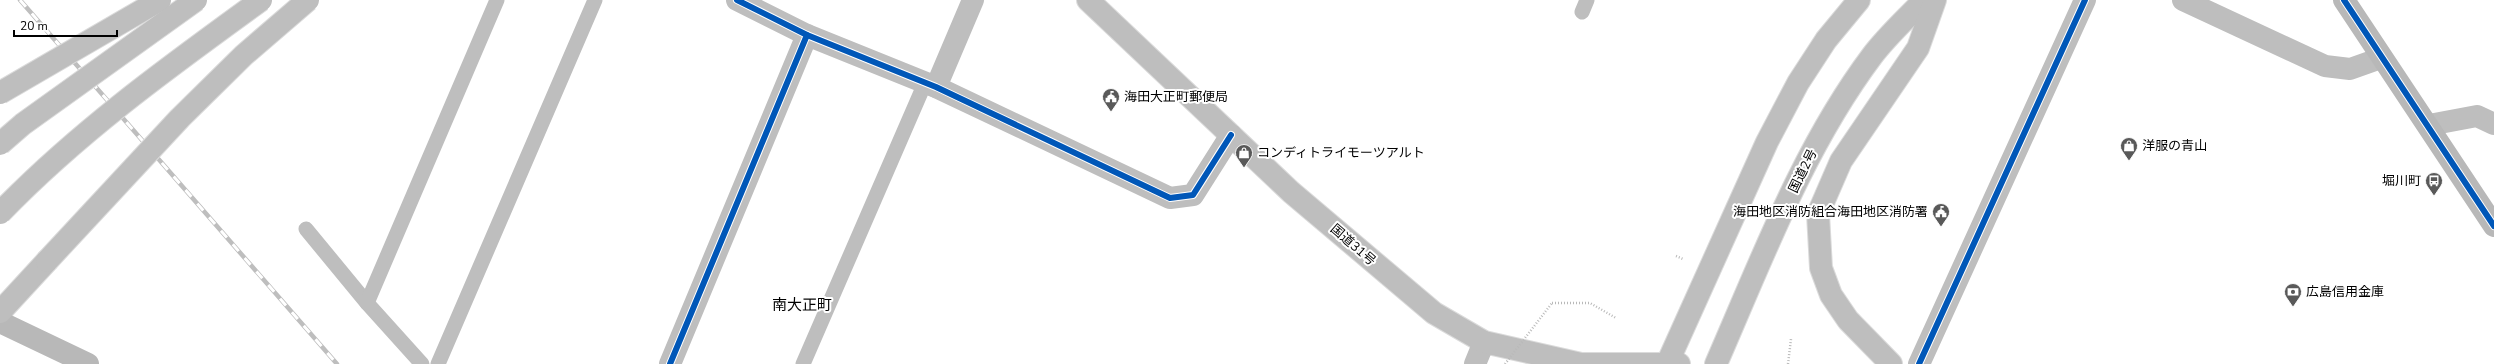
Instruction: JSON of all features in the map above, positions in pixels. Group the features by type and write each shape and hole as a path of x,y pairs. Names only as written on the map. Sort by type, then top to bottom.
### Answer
{"main road":[{"path":"0,93 160,0"},
{"path":"0,144 23,124 196,0"},
{"path":"0,213 32,180 155,78 261,0"},
{"path":"0,312 180,118 244,55 308,0"},
{"path":"736,0 807,35 930,85 1170,198 1193,195 1231,135"},
{"path":"930,85 973,0"},
{"name":"国道31号","path":"1088,0 1291,192 1428,308 1484,342 1581,364 1671,363"},
{"path":"1671,363 1767,142 1794,89 1826,40 1859,0"},
{"name":"国道2号","path":"1716,364 1813,149 1839,104 1873,55 1924,0"},
{"path":"1891,364 1848,320 1831,295 1821,268 1818,214 1842,161 1918,48 1935,0"},
{"path":"1918,364 2085,0"},
{"path":"2183,0 2325,66 2350,69 2381,58"},
{"path":"670,364 807,35"},
{"path":"2429,125 2476,116 2494,124"},
{"path":"1475,364 1484,342"}],"street":[{"path":"2344,0 2381,58 2429,125 2494,226"},
{"path":"0,322 88,364"}],"lane":[{"path":"367,303 497,0"},
{"path":"438,364 595,0"},
{"path":"803,364 930,85"},
{"path":"306,229 367,303 422,364"}],"path":[{"path":"1505,364 1552,303 1590,303 1616,318"},
{"path":"1788,364 1791,339"}],"railway":[{"path":"20,0 337,364"}],"cycle path":[{"path":"737,0 807,35 936,87 1170,198 1193,195 1231,135"},
{"path":"1919,364 2085,0"},
{"path":"2344,0 2494,226"},
{"path":"670,364 807,35"}],"place":[{"name":"海田大正町郵便局","path":"1111,112"},
{"name":"洋服の青山","path":"2129,161"},
{"name":"コンディトライモーツアルト","path":"1244,168"},
{"name":"堀川町","path":"2434,196"},
{"name":"海田地区消防組合海田地区消防署","path":"1941,227"},
{"name":"広島信用金庫","path":"2293,307"}],"district":[{"name":"南大正町","path":"802,305"}]}
